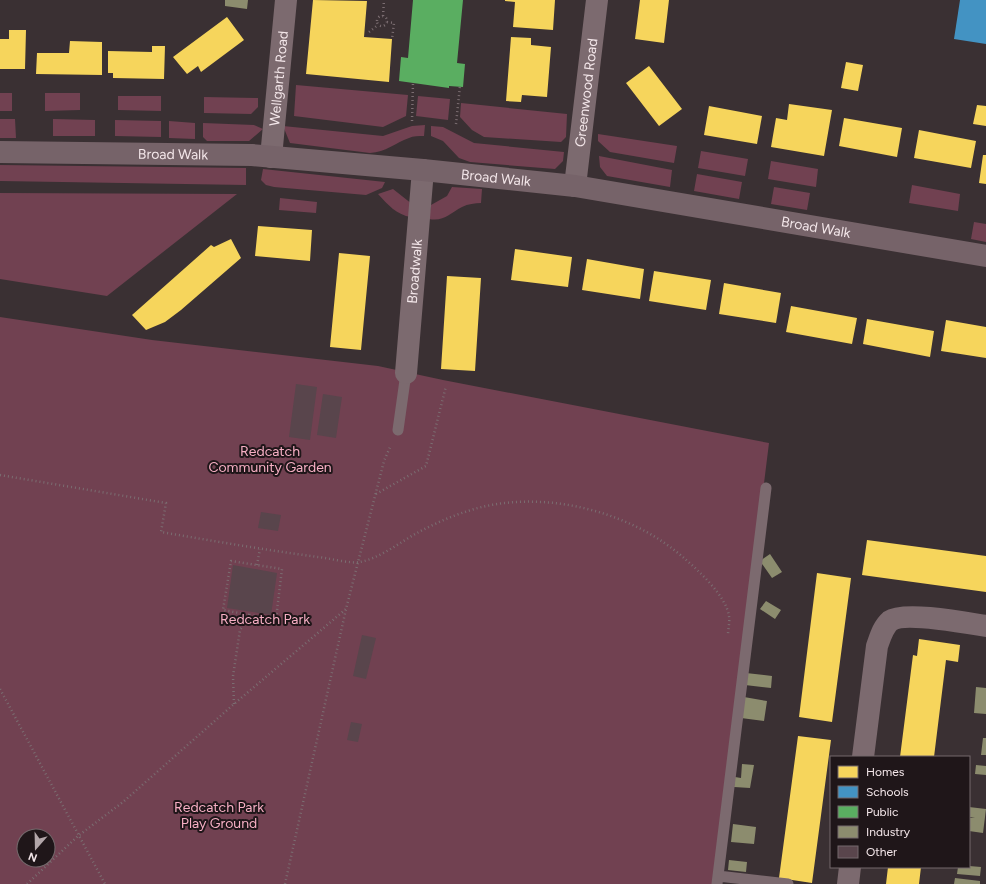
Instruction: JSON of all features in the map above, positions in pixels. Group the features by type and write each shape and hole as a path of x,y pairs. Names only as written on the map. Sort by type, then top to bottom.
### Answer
{"street":[{"name":"Wellgarth Road","path":"271,157 286,0"},
{"name":"Greenwood Road","path":"575,186 597,0"},
{"name":"Broad Walk","path":"0,152 252,155 423,170 575,186 986,256"},
{"name":"Broadwalk","path":"406,373 423,170"},
{"path":"863,756 877,646 882,632 891,621 904,617 986,626"},
{"path":"848,884 850,868"}],"lane":[{"path":"398,430 406,373"},
{"path":"766,488 717,880 788,884"}],"path":[{"path":"369,32 378,24 377,20 382,16 384,0"},
{"path":"382,16 386,17 387,22"},
{"path":"378,24 384,26 387,22"},
{"path":"387,22 394,23 392,39"},
{"path":"412,121 413,82"},
{"path":"456,124 460,86"},
{"path":"376,494 426,466 446,386"},
{"path":"285,884 346,610 384,461 398,430"},
{"path":"0,475 166,502 161,532 260,549 359,563 389,550 418,532 465,512 493,506 527,502 560,504 599,512 633,524 672,548 699,571 725,602 729,616 727,637"},
{"path":"257,565 260,549"},
{"path":"231,561 282,569 276,620 250,615 223,610 231,561"},
{"path":"27,884 78,836 123,802 234,704 346,610"},
{"path":"234,704 233,676 240,630 250,615"},
{"path":"0,689 105,884"}],"green space":[{"path":"296,85 408,95 406,116 383,127 294,116"},
{"path":"0,93 12,93 12,111 0,111"},
{"path":"45,93 80,93 80,110 45,111"},
{"path":"118,96 161,96 161,111 118,110"},
{"path":"418,96 450,99 448,120 416,116"},
{"path":"204,97 258,98 258,107 251,114 204,113"},
{"path":"461,103 567,114 566,137 561,142 484,137 472,130 460,117"},
{"path":"0,119 15,119 16,138 0,138"},
{"path":"53,119 95,120 95,136 53,136"},
{"path":"115,120 161,121 161,137 115,136"},
{"path":"169,121 195,123 195,139 169,138"},
{"path":"203,123 254,125 263,129 249,141 207,141 203,137"},
{"path":"425,125 424,136 411,137 386,149 370,153 290,143 283,126 383,136 412,126"},
{"path":"431,126 443,127 474,143 564,152 563,161 555,169 470,162 459,158 443,141 431,136"},
{"path":"598,134 677,146 674,163 610,152 598,141"},
{"path":"701,151 748,159 745,176 698,168"},
{"path":"599,156 672,170 670,187 607,176 600,167"},
{"path":"771,161 818,169 816,187 768,179"},
{"path":"0,165 246,168 246,185 0,181"},
{"path":"263,169 385,182 382,188 366,195 274,187 266,185 261,180"},
{"path":"697,174 742,182 739,199 694,191"},
{"path":"912,185 960,194 958,211 909,203"},
{"path":"452,187 482,189 481,203 464,206 443,218 434,220 429,219 431,205 447,196"},
{"path":"774,187 810,193 807,210 771,204"},
{"path":"393,189 412,204 411,217 397,212 378,194"},
{"path":"0,193 237,194 107,296 0,279"},
{"path":"280,198 317,202 316,213 279,210"},
{"path":"974,222 986,224 986,242 971,239"},
{"name":"Redcatch Park","path":"0,317 152,340 378,366 769,443 714,884 0,884"}],"building: Homes":[{"path":"313,0 367,1 364,37 392,39 389,82 306,74"},
{"path":"505,0 555,0 553,30 513,27 515,2"},
{"path":"640,0 669,0 664,43 635,39"},
{"path":"227,17 244,40 201,72 198,66 187,74 173,57"},
{"path":"9,30 26,30 25,69 0,69 0,39 9,39"},
{"path":"511,37 531,38 531,45 551,47 547,97 522,95 521,102 506,101"},
{"path":"70,41 102,42 102,75 36,74 37,53 69,53"},
{"path":"152,46 165,46 164,79 113,78 113,73 108,73 108,51 152,52"},
{"path":"846,62 863,65 858,91 841,88"},
{"path":"649,66 682,109 659,126 626,83"},
{"path":"789,104 832,110 824,156 771,147 776,118 787,120"},
{"path":"977,105 986,106 986,126 973,124"},
{"path":"709,106 762,116 757,144 704,135"},
{"path":"844,118 902,128 897,157 839,146"},
{"path":"919,130 976,141 971,168 914,158"},
{"path":"983,155 986,155 986,184 979,183"},
{"path":"258,226 312,230 310,261 255,256"},
{"path":"231,239 241,258 181,310 165,322 146,330 132,315 211,245 214,247"},
{"path":"515,249 572,257 568,287 511,280"},
{"path":"339,253 370,256 361,350 330,347"},
{"path":"587,259 644,269 640,299 582,290"},
{"path":"654,271 711,280 706,310 649,301"},
{"path":"447,276 481,278 475,371 441,369"},
{"path":"724,283 781,293 776,323 719,314"},
{"path":"791,306 857,318 852,344 786,332"},
{"path":"867,319 934,331 930,357 863,344"},
{"path":"946,320 986,327 986,358 941,351"},
{"path":"867,540 986,556 986,592 862,575"},
{"path":"817,573 851,578 832,722 799,717"},
{"path":"919,639 960,645 958,662 946,660 934,756 900,756 913,655 917,656"},
{"path":"798,736 831,740 812,883 779,878"},
{"path":"888,868 921,868 919,884 886,884"}],"building: Schools":[{"path":"960,0 986,0 986,44 954,39"}],"building: Public":[{"path":"413,0 463,0 457,63 465,64 463,87 449,86 449,88 399,81 401,57 408,58"}],"building: Industry":[{"path":"225,0 248,0 247,9 225,6"},
{"path":"770,554 782,572 772,578 760,561"},
{"path":"766,601 781,610 775,619 760,609"},
{"path":"746,673 772,676 771,688 745,685"},
{"path":"976,687 986,688 986,714 974,713"},
{"path":"744,697 767,701 764,721 741,718"},
{"path":"983,738 986,738 986,755 981,755"},
{"path":"742,764 754,765 750,788 734,787 735,777 741,778"},
{"path":"976,765 986,766 986,775 975,774"},
{"path":"970,807 986,809 983,833 970,831 970,818 975,818 970,817"},
{"path":"733,824 756,827 754,844 731,842"},
{"path":"729,860 747,862 746,872 728,870"},
{"path":"970,866 981,867 980,876 957,874 958,868 970,868"},
{"path":"955,878 980,881 980,884 954,884"}],"building: Other":[{"path":"296,384 317,387 310,440 289,437"},
{"path":"323,394 342,397 336,438 317,435"},
{"path":"261,512 281,515 278,531 258,528"},
{"path":"233,565 277,573 271,615 227,608"},
{"path":"362,635 376,638 366,679 353,676"},
{"path":"351,722 362,724 358,742 347,740"}],"park label":[{"name":"Redcatch Community Garden","path":"270,460"},
{"name":"Redcatch Park Play Ground","path":"219,816"}]}
